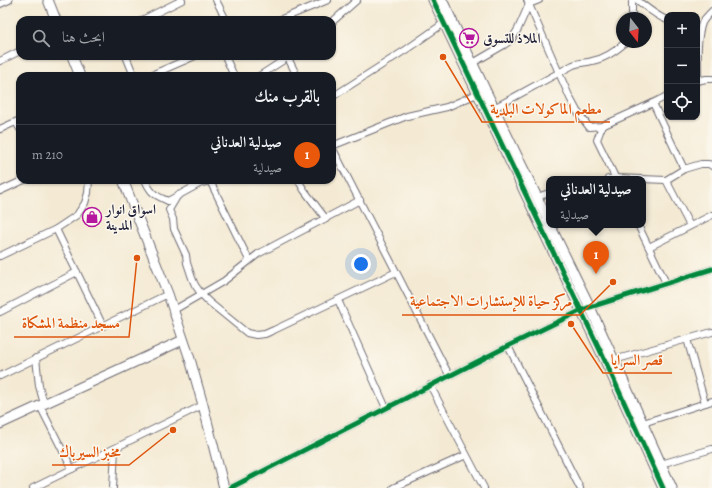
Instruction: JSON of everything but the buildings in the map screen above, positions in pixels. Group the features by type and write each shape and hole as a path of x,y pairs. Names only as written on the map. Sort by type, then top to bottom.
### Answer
{"street":[{"path":"0,4 9,0"},
{"path":"48,0 54,16"},
{"path":"150,16 182,0"},
{"path":"216,0 224,16"},
{"path":"289,16 328,0"},
{"path":"336,18 357,0"},
{"path":"433,0 614,380 663,488"},
{"path":"442,0 546,216"},
{"path":"528,2 539,0"},
{"path":"632,0 632,12"},
{"path":"637,0 664,19"},
{"path":"473,63 512,39 518,29 528,2"},
{"path":"528,2 570,98 577,111 589,127 602,126 664,98"},
{"path":"700,28 712,11"},
{"path":"336,95 444,23"},
{"path":"494,108 578,63 591,62 605,57 619,48"},
{"path":"0,61 16,53"},
{"path":"74,60 79,72"},
{"path":"128,60 132,72"},
{"path":"158,72 186,60"},
{"path":"227,60 232,72"},
{"path":"265,72 282,60"},
{"path":"290,60 295,72"},
{"path":"700,80 712,79"},
{"path":"336,144 407,116 447,107 477,94"},
{"path":"653,103 684,169"},
{"path":"0,129 16,122"},
{"path":"602,126 597,140 615,176"},
{"path":"336,154 449,375"},
{"path":"646,180 666,180 684,169 701,164 709,164 712,166"},
{"path":"666,180 690,226"},
{"path":"0,191 16,184"},
{"path":"0,256 56,229 77,215 85,203 89,184"},
{"path":"125,184 174,310 203,405 224,488"},
{"path":"147,184 149,189 168,201 199,184"},
{"path":"214,184 249,260"},
{"path":"300,184 326,219"},
{"path":"537,197 546,194"},
{"path":"178,195 169,210 173,219 174,229 186,256 195,285 209,302 247,333 256,335 265,334 396,272"},
{"path":"174,310 224,281 249,260 266,249 360,200"},
{"path":"649,247 712,215"},
{"path":"552,228 590,307 672,488"},
{"path":"640,228 666,283"},
{"path":"56,229 103,326"},
{"path":"230,488 449,375 580,311 712,269"},
{"path":"0,312 77,272"},
{"path":"0,376 168,294"},
{"path":"338,300 386,408"},
{"path":"614,360 712,332"},
{"path":"687,339 705,403"},
{"path":"0,424 183,340"},
{"path":"508,346 580,488"},
{"path":"36,358 42,405 72,469"},
{"path":"430,385 484,488"},
{"path":"643,423 712,401"},
{"path":"33,488 203,405"},
{"path":"113,488 115,449"},
{"path":"661,464 712,449"},
{"path":"393,488 466,455"}],"cycle path":[{"path":"433,0 608,367 663,488"},
{"path":"230,488 508,346 580,311 712,269"}],"place":[{"name":"الملاذ للتسوق","path":"469,38"},
{"name":"مطعم الماكولات البلدية","path":"443,57"},
{"name":"اسواق انوار المدينة","path":"92,217"},
{"name":"مسجد منظمة المشكاة","path":"137,258"},
{"name":"صيدلية العدناني","path":"596,274"},
{"name":"مركز حياة للإستشارات الاجتماعية","path":"613,282"},
{"name":"قصر السرايا","path":"571,324"},
{"name":"مخبز السيرباك","path":"173,430"}]}
